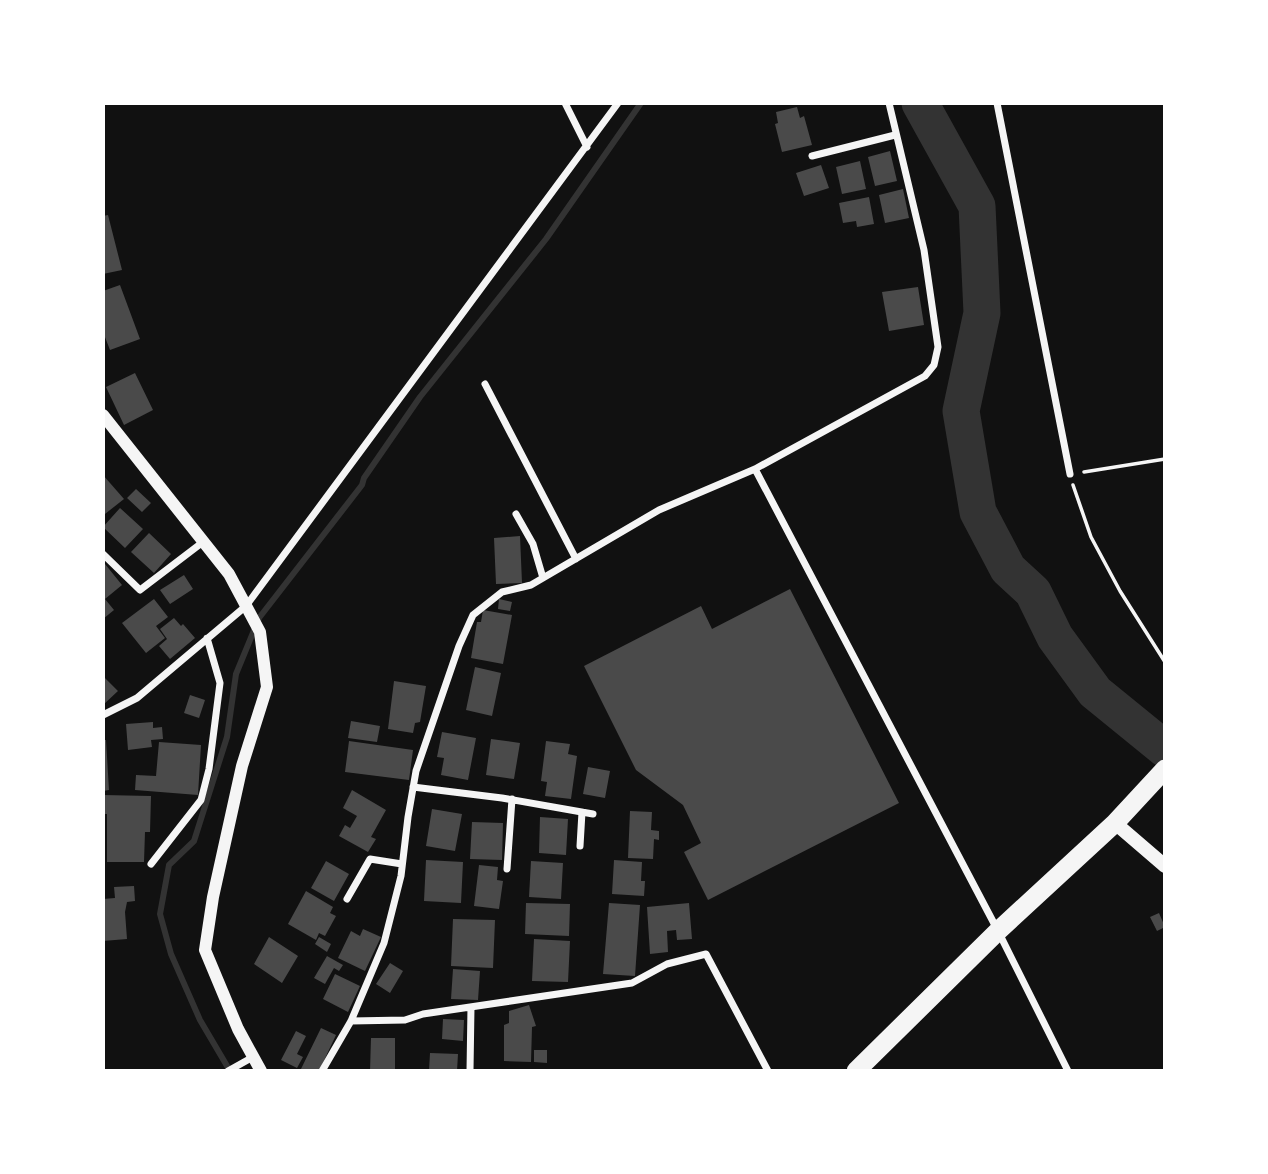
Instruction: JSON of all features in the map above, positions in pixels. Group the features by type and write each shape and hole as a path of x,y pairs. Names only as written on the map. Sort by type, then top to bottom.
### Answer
{"highway":[{"path":"856,1071 998,931 1115,823 1160,774"}],"main road":[{"path":"1115,823 1165,866"}],"street":[{"path":"565,103 587,147"},
{"path":"103,715 137,698 246,606 618,103"},
{"path":"322,1071 351,1021 384,943 402,864 416,771 459,646 473,615 502,592 531,585 659,510 755,469 925,376 934,365 938,347 924,250 889,103"},
{"path":"997,103 1070,474"},
{"path":"812,156 895,135"},
{"path":"485,384 576,559"},
{"path":"103,415 229,574 260,632 267,687 242,766 213,897 205,950 238,1029 261,1071"},
{"path":"755,469 998,931 1068,1071"},
{"path":"516,514 533,544 542,578"},
{"path":"103,554 139,590 203,542"},
{"path":"151,864 201,800 209,769 220,683 207,638"},
{"path":"413,787 593,814"},
{"path":"507,869 512,800"},
{"path":"580,846 582,812"},
{"path":"347,899 370,859 402,864"},
{"path":"351,1021 405,1020 423,1014 632,983 667,964 706,954 768,1071"},
{"path":"470,1071 471,1007"},
{"path":"228,1071 253,1057"}],"path":[{"path":"1165,459 1070,474 1091,537 1120,591 1165,662"}],"building":[{"path":"797,107 800,118 804,116 812,145 782,152 775,124 778,123 776,112"},
{"path":"890,151 897,181 875,186 868,157"},
{"path":"860,161 866,189 842,194 836,167"},
{"path":"821,165 829,188 804,196 796,173"},
{"path":"903,189 909,218 885,223 879,195"},
{"path":"869,197 874,224 857,227 856,221 843,223 839,203"},
{"path":"108,215 122,270 103,274 103,216"},
{"path":"120,285 140,339 110,350 103,332 103,291"},
{"path":"918,287 924,325 889,331 882,292"},
{"path":"135,373 153,410 124,425 106,387"},
{"path":"103,475 124,499 105,514 103,512"},
{"path":"136,489 151,503 142,512 127,498"},
{"path":"120,508 143,529 125,548 103,527"},
{"path":"149,533 171,554 154,573 131,552"},
{"path":"520,536 522,583 496,584 494,538"},
{"path":"105,564 122,585 105,599 114,610 103,619"},
{"path":"184,575 193,589 170,604 160,590"},
{"path":"790,589 899,803 708,900 684,852 701,843 683,805 636,770 584,666 701,606 712,629"},
{"path":"154,599 168,617 156,626 165,638 146,653 122,623"},
{"path":"499,599 512,602 510,611 498,609"},
{"path":"483,610 512,615 503,664 471,658 477,622 481,622"},
{"path":"174,618 195,638 170,659 159,646 167,639 160,629"},
{"path":"475,667 501,673 492,716 466,710"},
{"path":"103,676 118,691 103,705"},
{"path":"394,681 426,686 420,722 415,723 413,733 388,729"},
{"path":"190,695 205,700 199,718 184,713"},
{"path":"351,721 380,726 377,742 348,738"},
{"path":"153,722 153,728 162,727 163,739 151,740 152,747 128,750 126,724"},
{"path":"442,732 476,738 468,780 441,775 444,758 437,757"},
{"path":"491,739 520,743 514,779 486,775"},
{"path":"103,740 106,740 109,790 103,791"},
{"path":"349,741 413,750 409,780 345,772"},
{"path":"546,741 570,744 568,754 577,756 571,799 545,796 547,782 541,781"},
{"path":"159,742 201,745 198,795 135,790 136,775 156,776"},
{"path":"588,767 610,771 605,798 583,794"},
{"path":"352,790 386,810 371,837 376,839 368,852 339,836 345,825 350,828 357,816 343,808"},
{"path":"103,795 151,796 150,832 145,832 144,862 107,862 107,814 103,814"},
{"path":"432,809 462,814 455,851 426,846"},
{"path":"630,811 652,812 651,830 659,831 659,840 654,839 653,859 628,858"},
{"path":"540,817 568,819 566,855 539,853"},
{"path":"472,822 503,823 502,860 470,859"},
{"path":"426,860 463,862 461,903 424,901"},
{"path":"614,860 642,862 641,881 645,881 644,896 612,894"},
{"path":"326,861 349,874 334,901 311,888"},
{"path":"531,861 563,863 561,899 529,897"},
{"path":"479,865 498,867 497,880 503,881 499,909 474,906"},
{"path":"134,886 135,901 127,902 125,912 127,939 103,941 103,899 115,898 114,887"},
{"path":"306,891 333,907 330,913 336,916 325,936 319,933 316,940 288,924"},
{"path":"526,903 570,904 569,936 525,934"},
{"path":"609,903 640,905 635,976 603,974"},
{"path":"689,903 692,939 677,940 676,930 667,931 668,952 650,954 647,907"},
{"path":"1159,913 1165,927 1157,931 1150,917"},
{"path":"453,919 495,920 493,968 451,966"},
{"path":"363,929 381,937 365,971 338,958 351,931 360,936"},
{"path":"269,937 298,956 282,983 254,964"},
{"path":"319,937 331,944 327,952 315,944"},
{"path":"534,939 570,941 568,982 532,981"},
{"path":"327,956 343,965 339,971 334,968 325,984 314,978"},
{"path":"390,963 403,971 390,993 376,984"},
{"path":"453,969 480,971 478,1000 451,999"},
{"path":"335,974 360,986 348,1012 323,999"},
{"path":"529,1005 536,1026 532,1027 531,1062 504,1061 504,1025 509,1023 509,1011"},
{"path":"443,1019 464,1020 463,1041 442,1039"},
{"path":"321,1028 336,1035 319,1071 300,1071"},
{"path":"296,1031 306,1036 297,1054 303,1057 297,1068 281,1060"},
{"path":"371,1038 395,1038 395,1071 370,1071"},
{"path":"534,1050 547,1050 547,1063 534,1062"},
{"path":"430,1053 458,1054 457,1071 429,1071"}],"waterway":[{"path":"230,1071 200,1020 171,954 160,914 169,865 194,841 227,737 236,674 259,618 362,485 364,478 420,397 546,239 641,103"},
{"path":"920,103 977,206 982,313 961,411 978,512 1008,569 1033,592 1055,637 1095,692 1165,749"}]}
